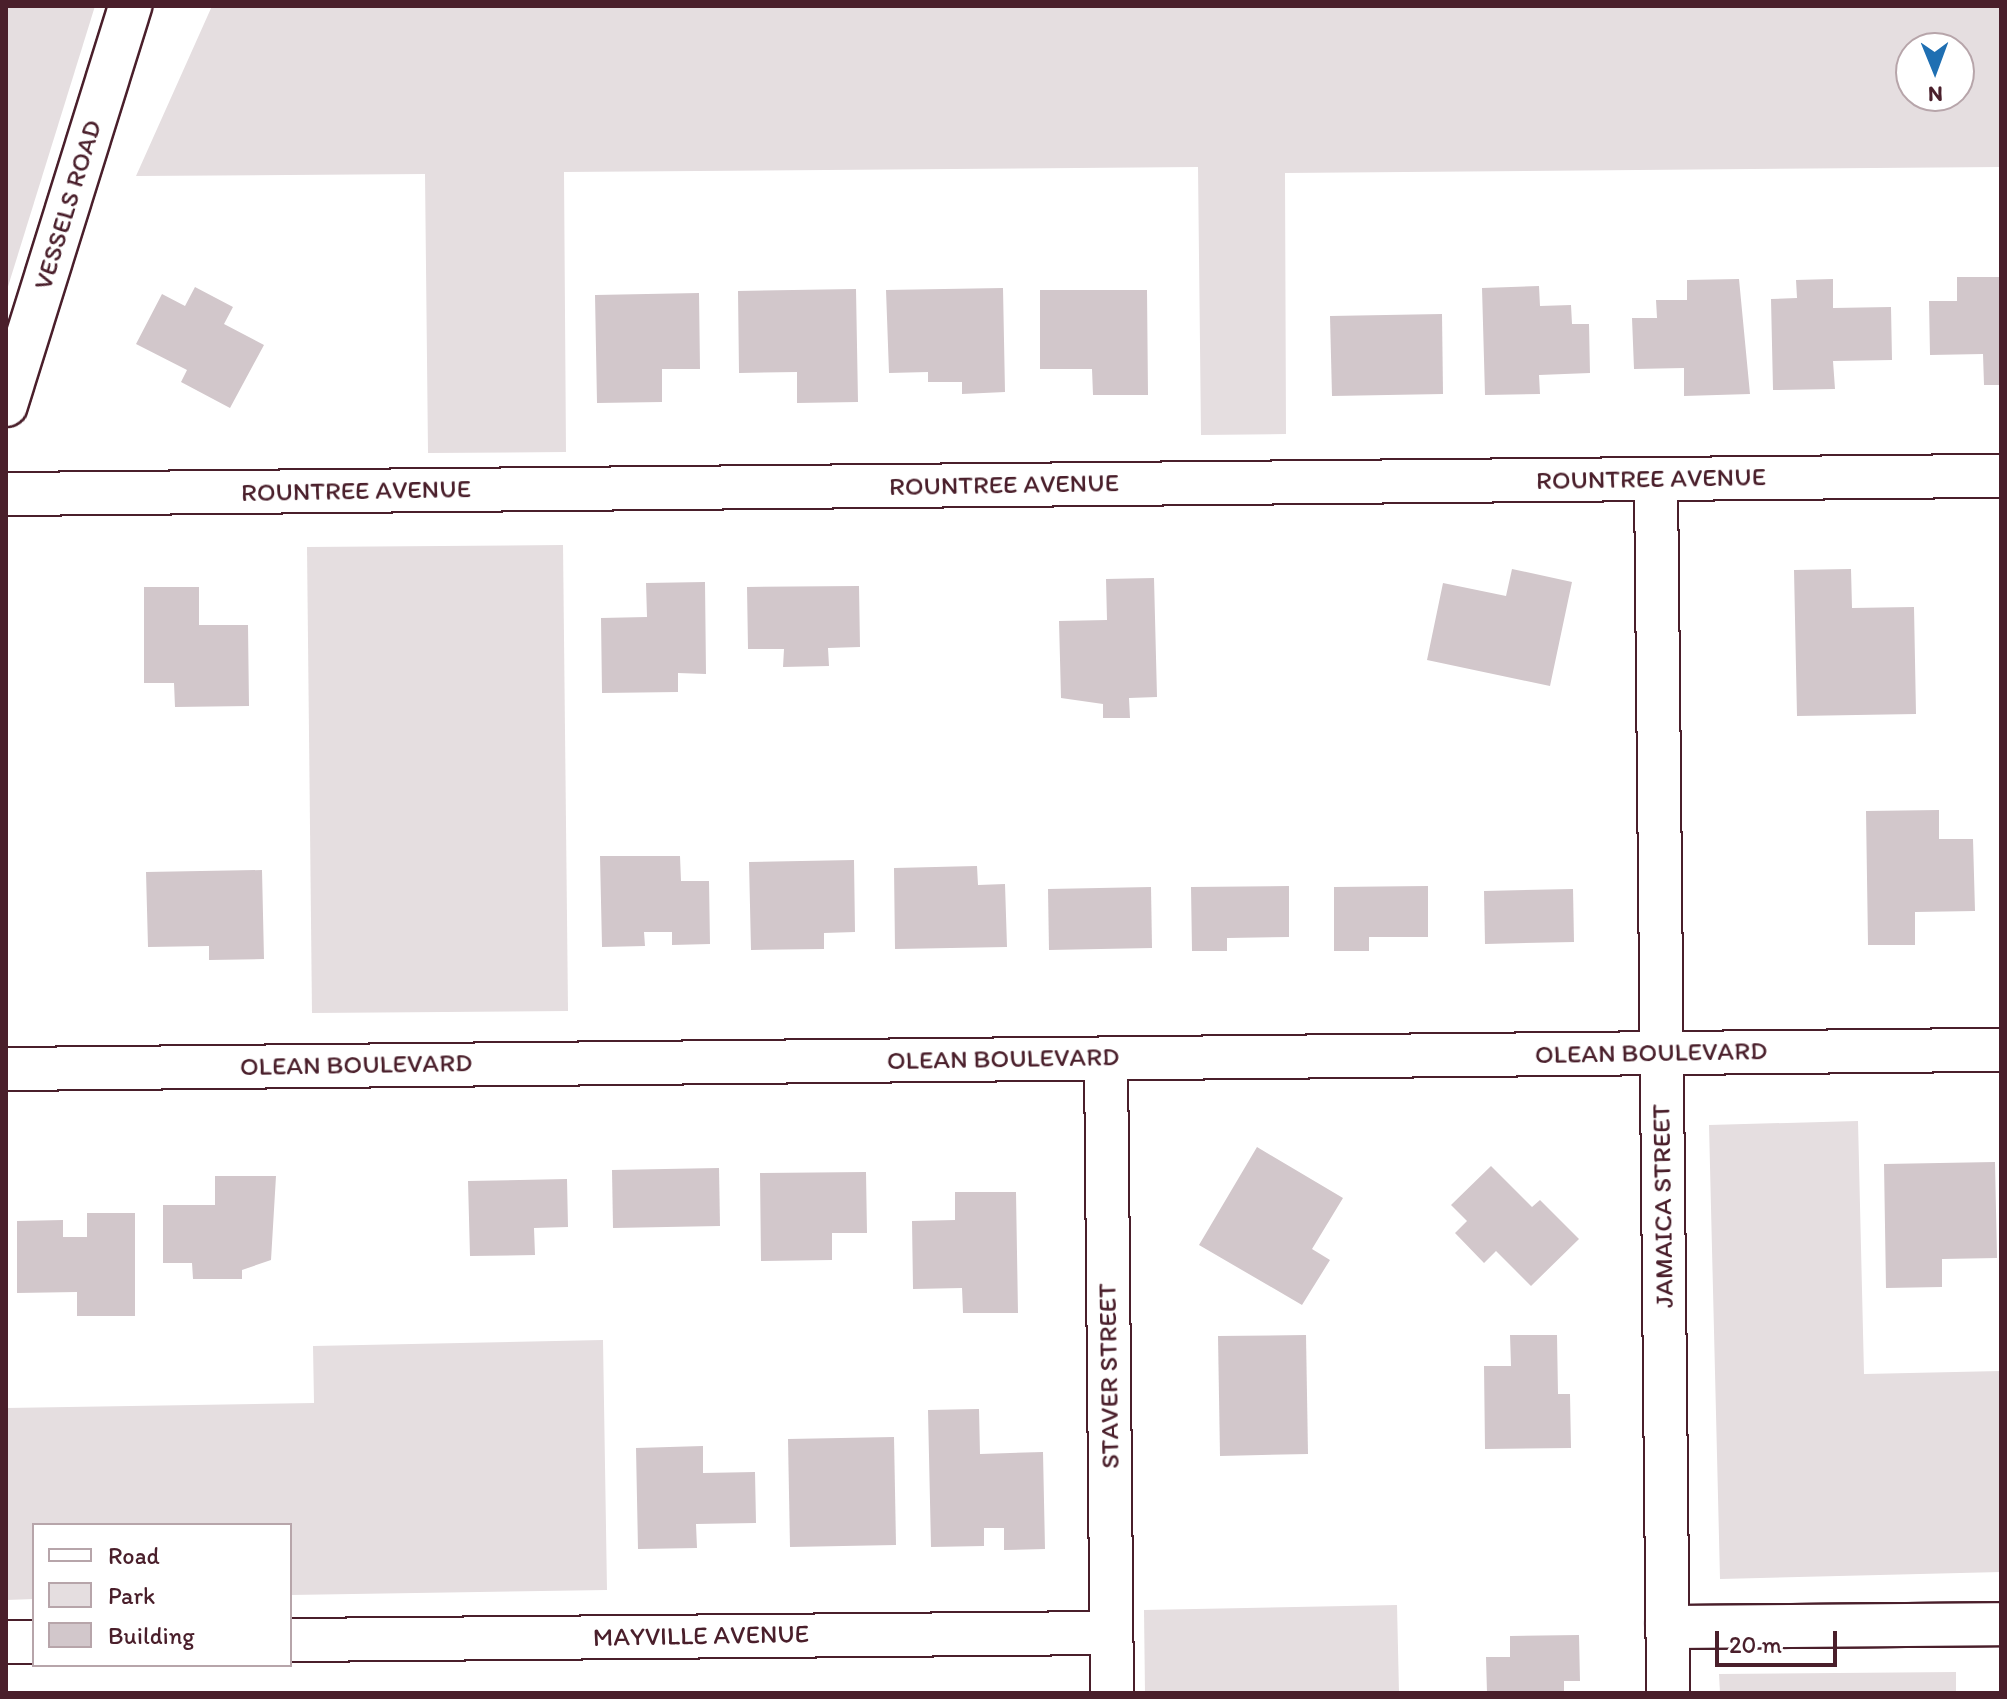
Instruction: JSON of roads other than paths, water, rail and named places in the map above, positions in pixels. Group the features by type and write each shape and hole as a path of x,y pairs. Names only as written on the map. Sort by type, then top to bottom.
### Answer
{"street":[{"name":"VESSELS ROAD","path":"6,405 130,6"},
{"name":"ROUNTREE AVENUE","path":"6,494 2001,476"},
{"name":"JAMAICA STREET","path":"1656,479 1668,1693"},
{"name":"OLEAN BOULEVARD","path":"6,1069 2001,1050"},
{"name":"STAVER STREET","path":"1106,1058 1112,1693"},
{"path":"1667,1627 2001,1624"},
{"name":"MAYVILLE AVENUE","path":"292,1640 1111,1633"},
{"path":"6,1642 32,1642"}]}
